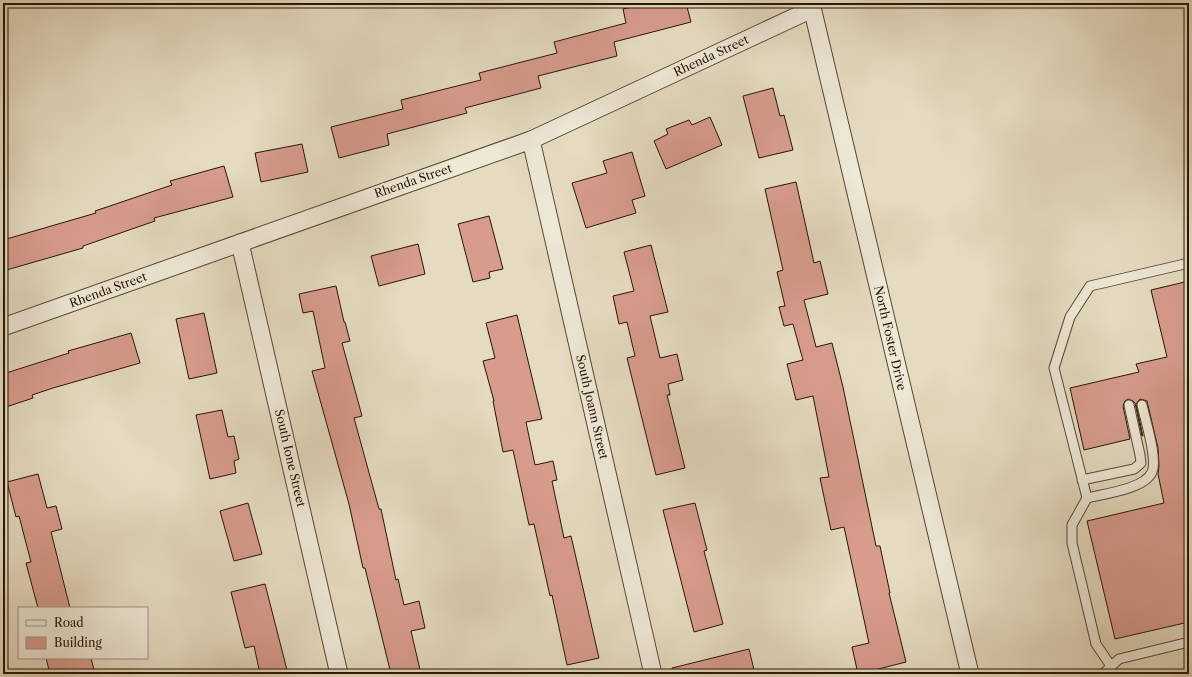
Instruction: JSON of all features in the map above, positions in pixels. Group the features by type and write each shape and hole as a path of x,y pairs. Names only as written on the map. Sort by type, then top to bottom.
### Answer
{"street":[{"name":"Rhenda Street","path":"3,328 240,242 531,140 811,6"},
{"name":"North Foster Drive","path":"811,6 970,674"},
{"name":"South Joann Street","path":"531,140 653,674"},
{"name":"South Ione Street","path":"240,242 340,674"}],"lane":[{"path":"1189,263 1090,286 1070,317 1054,368 1087,498 1072,525 1072,543 1096,644 1108,670 1119,659 1189,642"},
{"path":"1087,498 1137,484 1147,479 1152,472 1154,459 1142,404"},
{"path":"1082,480 1134,469 1141,463 1129,405"}],"building":[{"path":"647,3 686,3 691,22 614,42 617,56 538,76 541,88 465,108 467,113 387,134 389,145 339,158 331,127 403,109 401,100 481,80 479,73 557,53 554,42 626,23 623,9"},
{"path":"773,88 780,116 784,115 793,150 759,158 743,96"},
{"path":"710,117 722,145 666,169 654,141 668,134 666,129 689,120 692,125"},
{"path":"302,144 308,172 261,182 255,153"},
{"path":"632,152 645,196 632,200 636,213 586,228 572,183 607,173 603,161"},
{"path":"224,166 233,197 154,218 155,221 83,246 83,248 3,271 3,240 96,213 95,211 172,185 170,181"},
{"path":"796,182 814,263 820,261 828,294 804,300 816,347 832,343 843,387 876,546 880,546 889,593 906,662 859,674 852,647 869,643 844,527 831,530 820,478 829,477 813,396 796,400 787,364 803,360 793,324 784,326 779,307 785,306 777,272 783,270 765,189"},
{"path":"489,216 503,269 489,272 490,278 473,282 458,224"},
{"path":"418,244 425,274 379,286 371,256"},
{"path":"651,245 668,312 650,316 660,358 677,354 683,380 668,384 670,395 667,395 685,468 656,475 627,358 635,356 627,322 619,324 613,296 634,291 624,252"},
{"path":"1189,281 1189,622 1115,639 1087,521 1164,503 1158,474 1158,448 1147,401 1140,399 1136,404 1142,436 1135,403 1128,399 1125,401 1123,406 1130,439 1084,450 1070,388 1139,372 1136,364 1167,357 1151,290"},
{"path":"336,286 350,341 342,343 362,416 354,418 379,509 381,509 396,580 398,579 404,605 419,601 425,628 411,631 421,674 391,674 365,568 363,568 349,504 312,371 325,368 313,311 303,313 299,294"},
{"path":"204,313 217,373 189,379 176,319"},
{"path":"517,315 542,419 526,422 535,465 553,461 557,480 552,481 564,538 571,536 599,658 567,665 552,595 550,596 534,524 529,525 513,450 503,452 494,401 483,361 495,358 486,323"},
{"path":"131,333 140,363 53,388 32,395 33,398 3,408 3,374 69,353 68,351"},
{"path":"222,410 228,437 234,436 239,459 234,461 236,473 210,479 196,415"},
{"path":"38,474 47,508 56,506 62,529 51,532 70,607 38,607 26,563 31,562 19,516 16,517 7,482"},
{"path":"248,503 262,554 234,561 220,511"},
{"path":"695,503 707,550 704,551 723,624 694,632 663,510"},
{"path":"265,584 288,674 260,674 254,646 245,648 231,592"},
{"path":"749,649 755,674 673,674 672,668"},
{"path":"46,659 91,659 95,674 50,674"}]}
